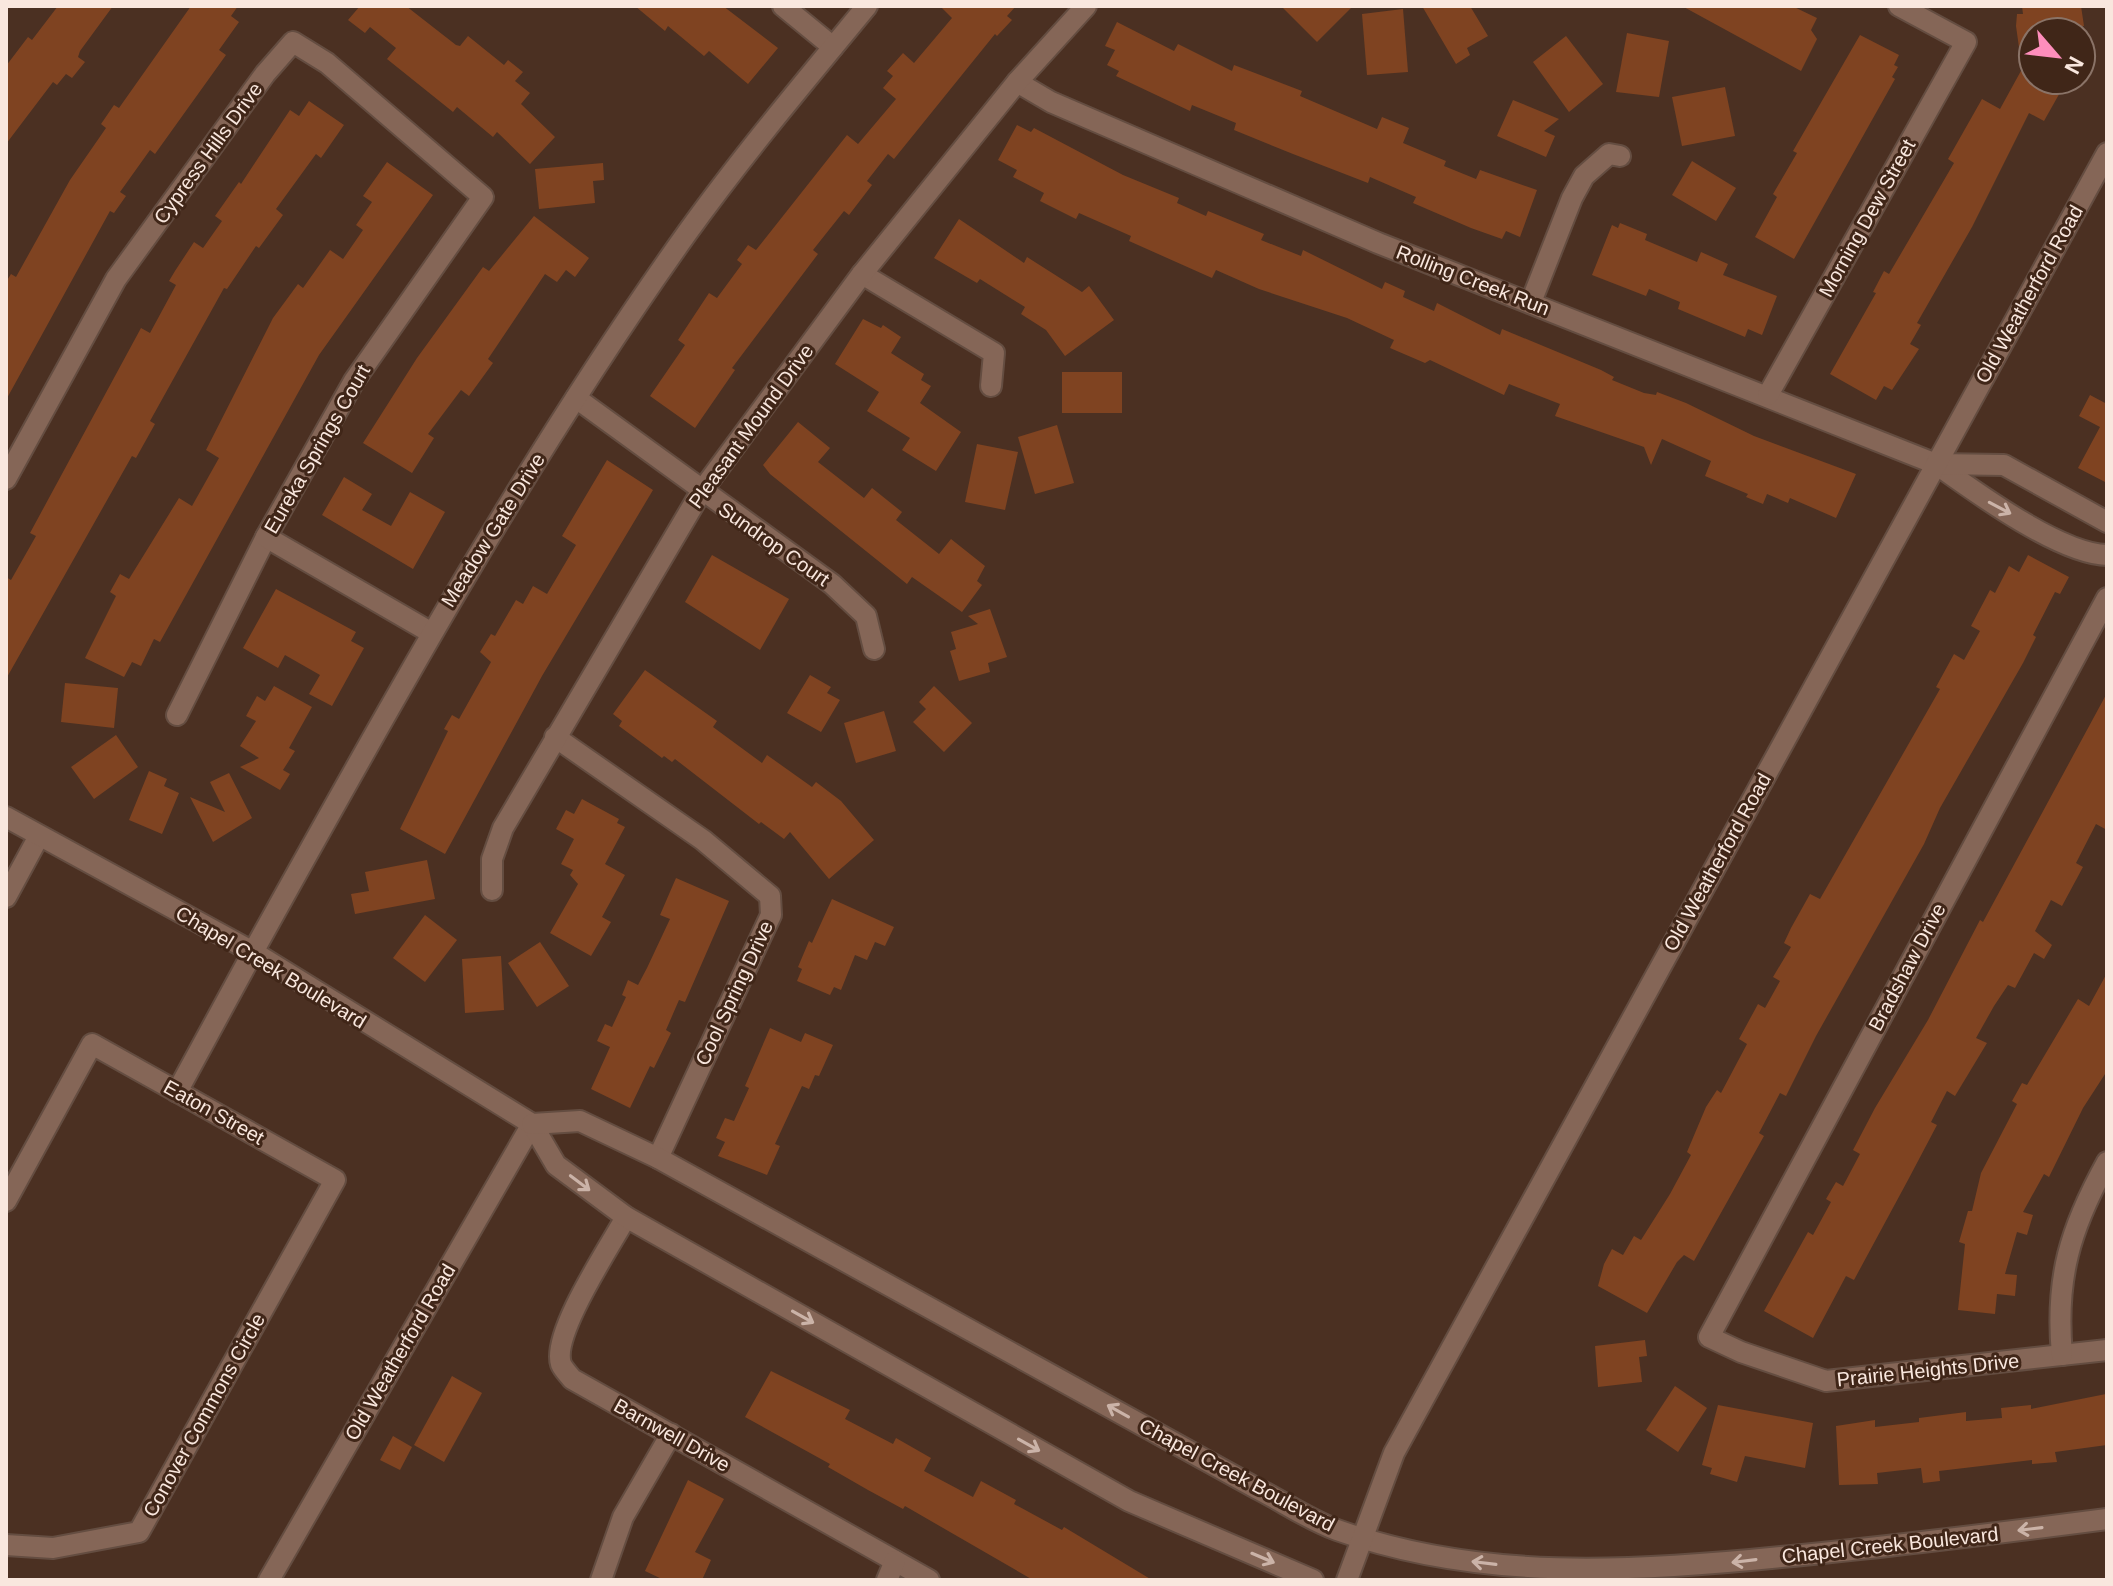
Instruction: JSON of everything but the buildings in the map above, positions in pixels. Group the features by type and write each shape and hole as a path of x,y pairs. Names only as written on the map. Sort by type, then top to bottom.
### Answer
{"street":[{"path":"783,6 833,47"},
{"name":"Meadow Gate Drive","path":"177,1092 430,632 576,398 688,232 867,6"},
{"name":"Pleasant Mound Drive","path":"492,890 492,859 503,828 701,492 862,274 1017,82 1086,6"},
{"name":"Morning Dew Street","path":"1768,395 1966,42 1899,6"},
{"name":"Cypress Hills Drive","path":"6,479 116,279 265,74 293,42 327,63 483,197"},
{"name":"Rolling Creek Run","path":"1017,82 1051,102 1259,193 1936,464"},
{"name":"Old Weatherford Road","path":"1347,1580 1394,1453 2107,153"},
{"path":"1531,302 1584,176 1609,154 1620,156"},
{"name":"Eureka Springs Court","path":"177,715 266,537 354,381 483,197"},
{"path":"862,274 994,353 991,386"},
{"name":"Sundrop Court","path":"576,398 701,492 832,584 866,616 874,649"},
{"path":"1936,464 2004,465 2107,522"},
{"path":"1936,464 1986,500 2087,555 2107,555"},
{"path":"266,537 430,632"},
{"name":"Bradshaw Drive","path":"1709,1337 2107,598"},
{"name":"Cool Spring Drive","path":"555,737 703,840 770,896 773,902 771,915 658,1158"},
{"name":"Chapel Creek Boulevard","path":"6,817 253,952 532,1124 556,1165 626,1217 1129,1501 1313,1580"},
{"path":"6,897 39,836"},
{"name":"Eaton Street","path":"6,1201 92,1044 335,1180"},
{"name":"Chapel Creek Boulevard","path":"532,1124 580,1121 658,1158 1256,1488 1334,1529 1362,1537 1468,1561 1542,1568 1629,1569 1828,1553 2107,1519"},
{"name":"Old Weatherford Road","path":"269,1580 532,1124"},
{"path":"2062,1355 2059,1321 2064,1266 2080,1212 2107,1162"},
{"name":"Conover Commons Circle","path":"6,1545 53,1548 139,1532 335,1180"},
{"name":"Barnwell Drive","path":"626,1217 568,1323 561,1346 561,1363 572,1379 929,1580"},
{"name":"Prairie Heights Drive","path":"1709,1337 1741,1352 1826,1381 2107,1350"},
{"path":"601,1580 623,1517 671,1434"},
{"path":"887,1580 895,1561"}]}
